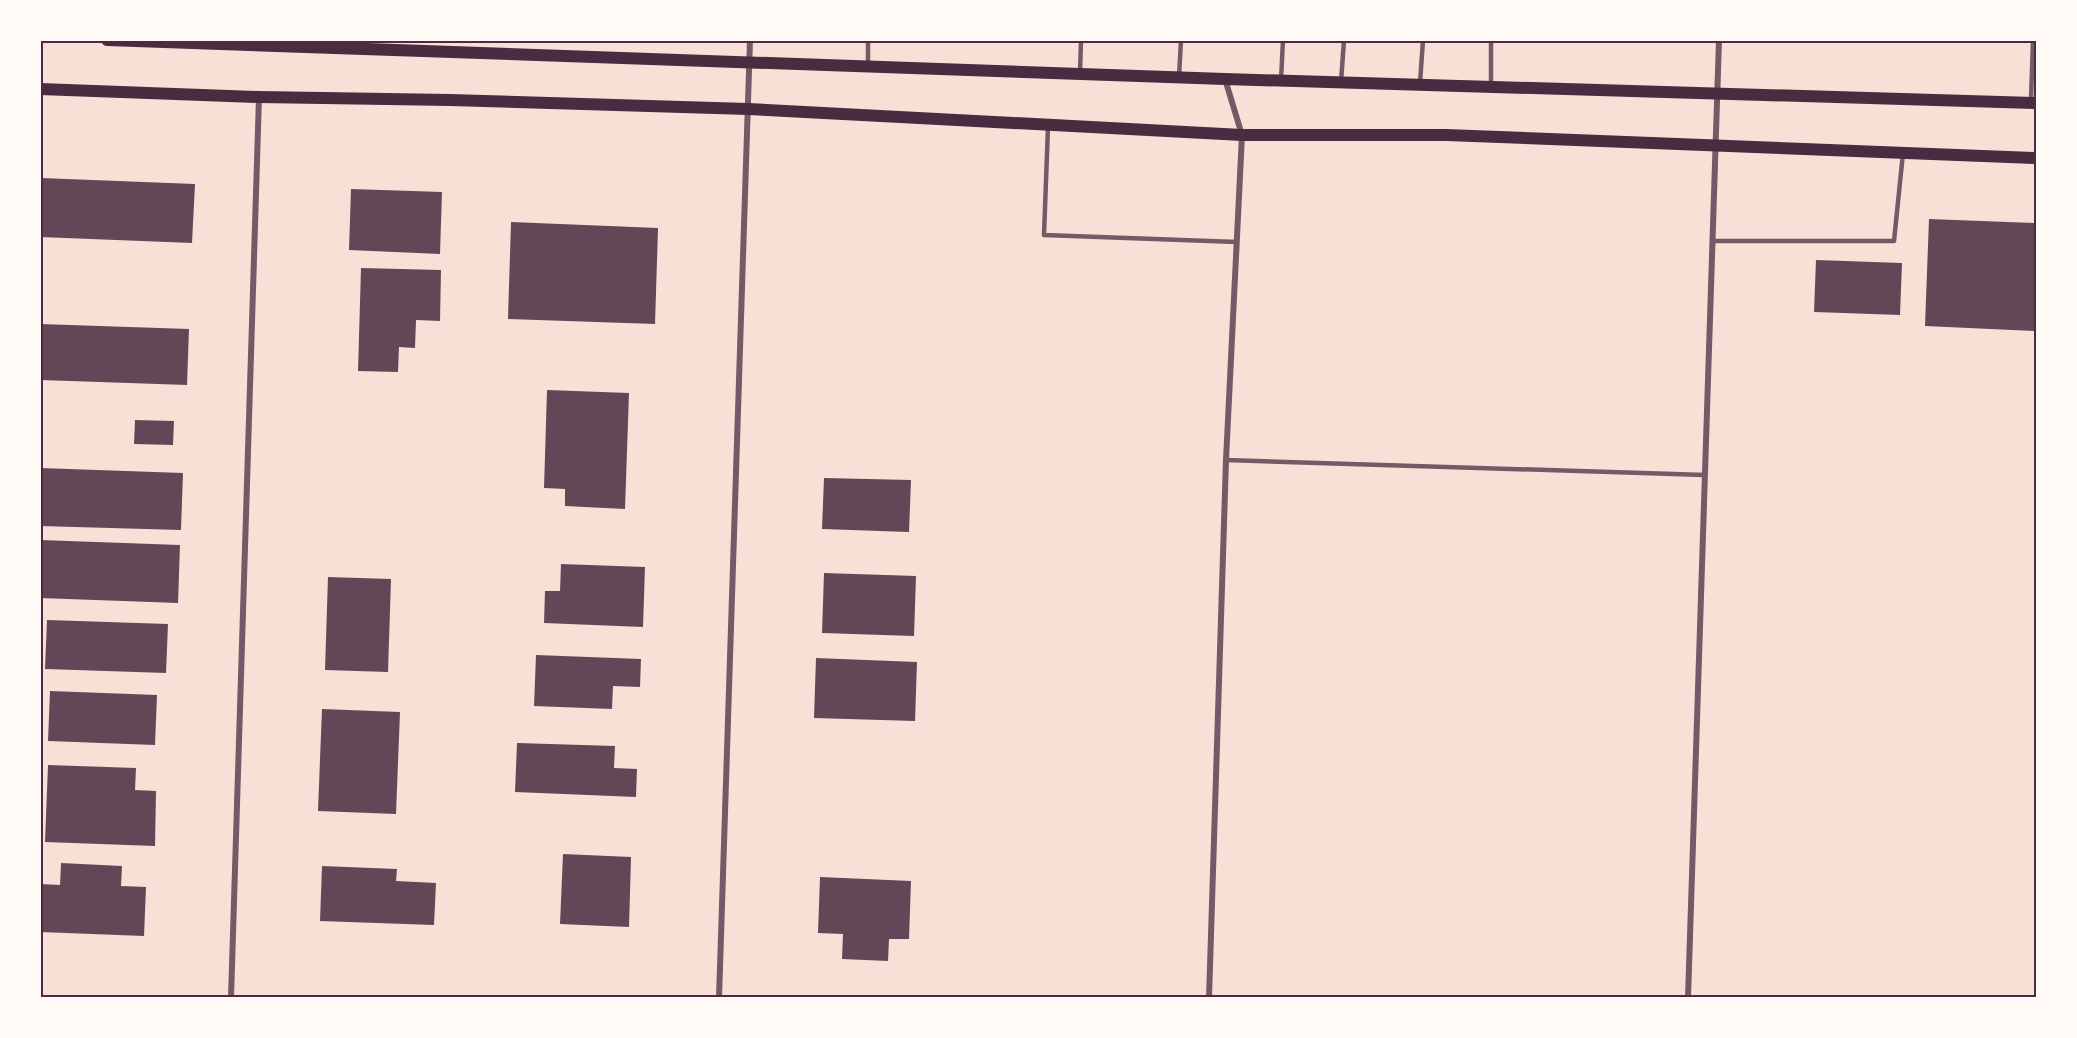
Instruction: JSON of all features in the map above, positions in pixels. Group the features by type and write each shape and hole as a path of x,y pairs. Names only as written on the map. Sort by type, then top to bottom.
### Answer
{"main road":[{"path":"107,40 1225,79 2034,103"},
{"path":"40,88 259,97 748,109 1242,135 1446,135 2037,158"}],"street":[{"path":"719,998 750,40"},
{"path":"1688,998 1719,40"},
{"path":"1209,998 1226,460 1242,135 1225,79"},
{"path":"231,998 259,97"}],"lane":[{"path":"868,40 868,66"},
{"path":"1080,74 1081,40"},
{"path":"1179,77 1180,40"},
{"path":"1281,80 1284,40"},
{"path":"1341,82 1344,40"},
{"path":"1420,84 1423,40"},
{"path":"1491,40 1491,86"},
{"path":"2033,40 2034,103"},
{"path":"1048,125 1044,235 1237,242"},
{"path":"1713,241 1894,241 1903,153"},
{"path":"1226,460 1705,475"}],"building":[{"path":"41,178 195,184 192,243 40,237"},
{"path":"351,189 442,192 440,254 349,250"},
{"path":"1929,219 2036,223 2036,331 1925,326"},
{"path":"511,222 658,228 655,324 508,319"},
{"path":"1816,260 1902,263 1900,315 1814,312"},
{"path":"361,268 441,270 440,321 416,320 415,348 399,347 398,372 358,371"},
{"path":"40,324 189,329 187,385 40,380"},
{"path":"547,390 629,393 625,509 565,506 565,489 544,488"},
{"path":"135,420 174,421 173,445 134,444"},
{"path":"40,468 183,473 181,530 40,526"},
{"path":"824,478 911,480 909,532 822,529"},
{"path":"40,540 180,545 178,603 40,598"},
{"path":"561,564 645,567 643,627 544,623 545,591 560,591"},
{"path":"824,573 916,576 914,636 822,633"},
{"path":"328,577 391,579 388,672 325,670"},
{"path":"47,620 168,624 166,673 45,669"},
{"path":"536,655 641,659 640,687 613,686 612,709 534,706"},
{"path":"816,658 917,662 915,721 814,718"},
{"path":"50,691 157,695 155,745 48,741"},
{"path":"322,709 400,712 396,814 318,811"},
{"path":"517,743 615,746 614,768 637,769 636,797 515,792"},
{"path":"48,765 136,768 135,790 156,791 155,846 45,842"},
{"path":"563,854 631,857 629,927 560,924"},
{"path":"61,863 122,866 121,886 146,887 144,936 40,932 40,884 60,885"},
{"path":"322,866 397,869 396,881 436,883 434,925 320,921"},
{"path":"820,877 911,881 909,939 889,939 888,961 842,959 843,934 818,933"}]}
